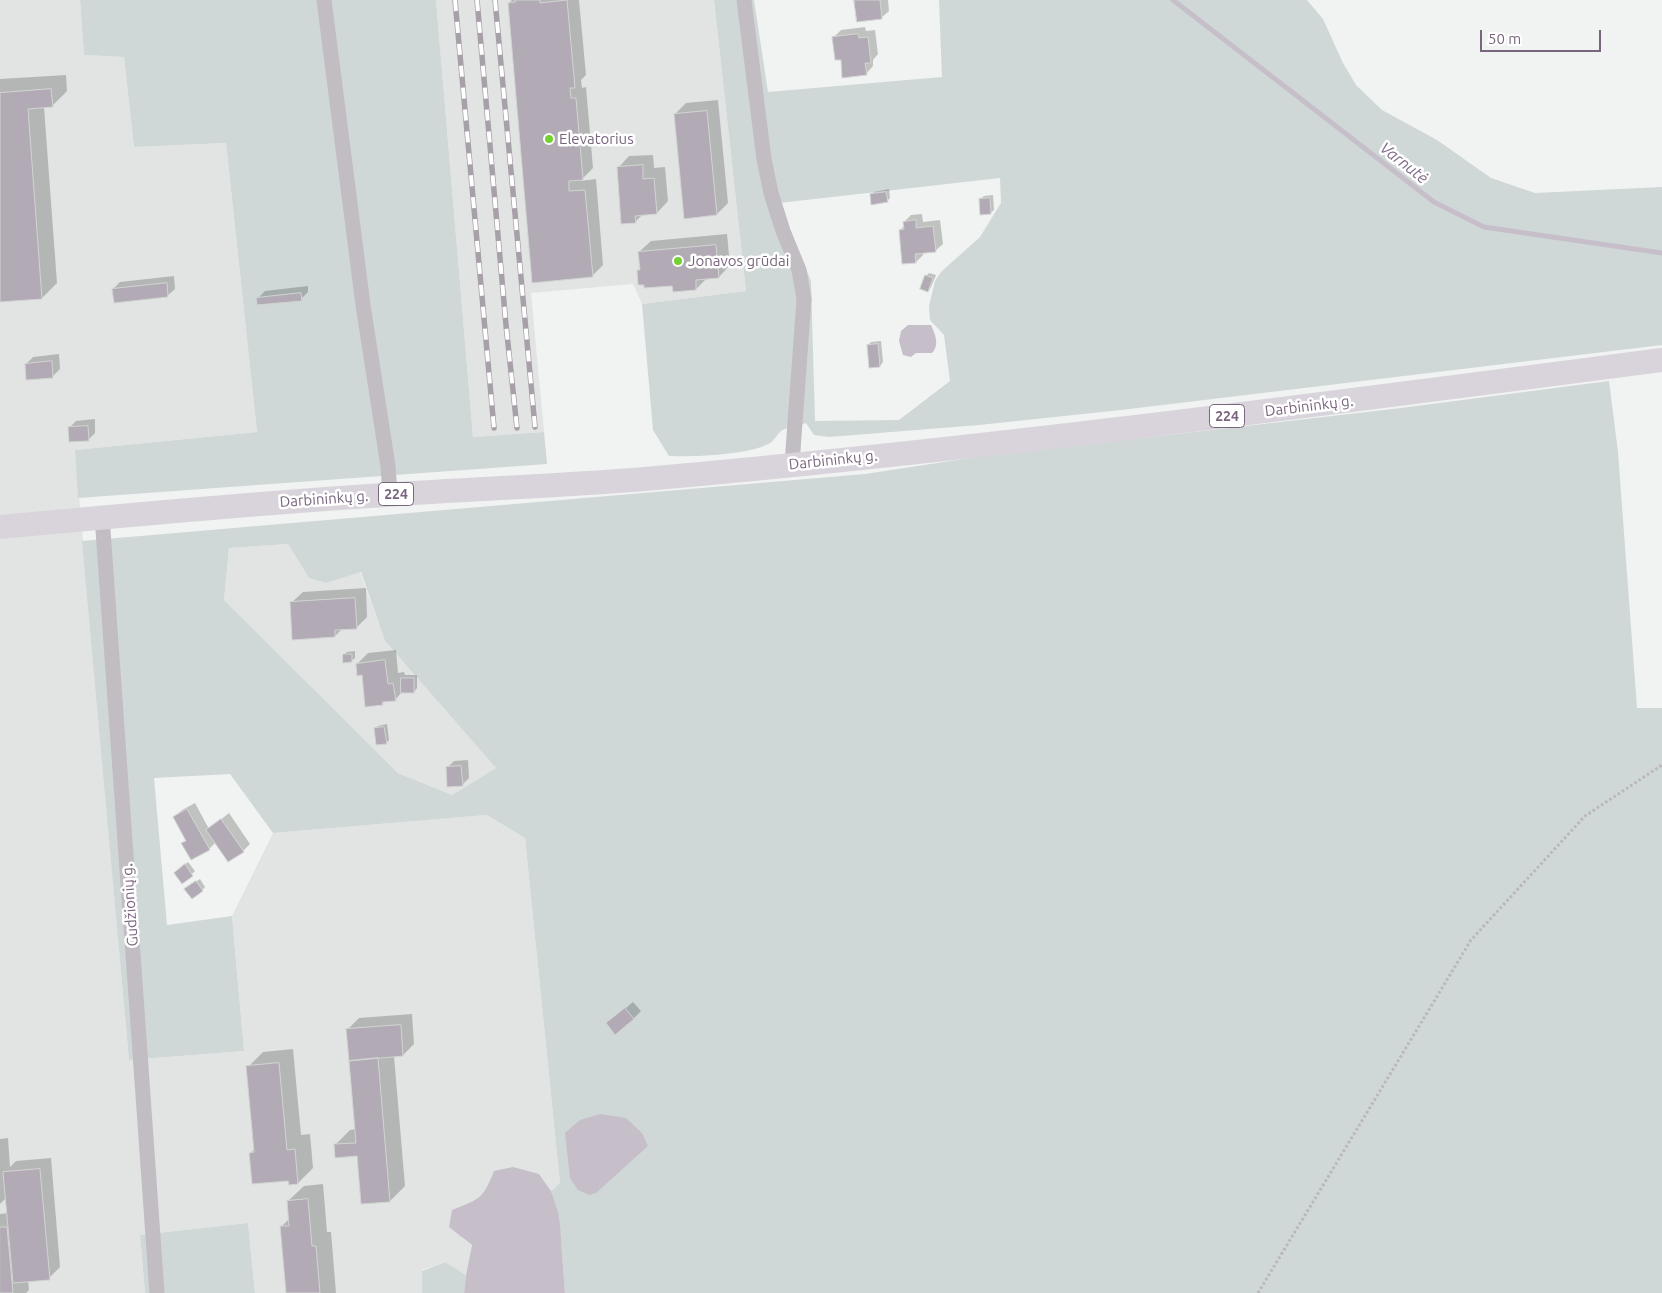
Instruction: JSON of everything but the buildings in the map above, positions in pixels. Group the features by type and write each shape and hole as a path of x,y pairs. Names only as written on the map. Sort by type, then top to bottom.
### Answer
{"main road":[{"name":"Darbininkų g.","path":"0,527 102,516 390,494 634,480 1124,430 1662,360"}],"street":[{"path":"324,0 363,305 388,466 390,494"},
{"path":"744,0 764,159 771,193 783,231 799,270 804,299 792,464"},
{"name":"Gudžionių g.","path":"102,516 157,1293"}],"path":[{"path":"1258,1293 1471,940 1585,816 1662,765"}],"shaded area":[{"path":"0,0 80,0 84,55 124,57 134,147 226,143 257,432 75,450 129,1060 244,1051 232,916 273,833 485,815 525,838 560,1183 551,1191 539,1174 494,1171 462,1238 472,1245 466,1275 445,1262 422,1270 422,1293 255,1293 248,1223 140,1235 145,1293 0,1293"},
{"path":"80,0 436,0 473,437 544,432 547,464 78,498 75,450 257,432 226,143 134,147 124,57 84,55"},
{"path":"436,0 714,0 746,291 642,304 633,284 531,293 544,432 473,437"},
{"path":"714,0 754,0 768,92 942,77 939,0 1307,0 1323,19 1343,63 1356,85 1382,110 1437,140 1491,178 1535,193 1662,187 1662,345 1121,410 979,425 829,437 814,435 806,423 782,430 766,445 745,451 718,455 669,456 653,430 642,304 746,291","holes":["1000,178 1001,203 980,237 941,272 935,281 929,306 930,320 944,335 950,381 899,420 815,421 811,281 779,203"]},
{"path":"908,325 931,325 936,343 932,353 916,353 911,357 903,355 899,341 901,331"},
{"path":"1609,381 1618,452 1637,708 1662,708 1662,1293 565,1293 559,1229 551,1191 560,1183 525,838 486,815 273,833 230,774 154,778 167,925 232,916 244,1051 129,1060 82,541 865,474 970,458 1401,408","holes":["288,544 309,578 326,583 361,572 385,641 496,768 452,795 398,773 224,600 229,548"]},
{"path":"288,544 309,578 326,583 360,572 385,641 496,768 452,795 398,773 224,600 229,548"},
{"path":"600,1114 626,1118 642,1133 648,1146 596,1193 589,1195 578,1190 570,1178 565,1133 580,1120"},
{"path":"513,1167 539,1174 551,1191 560,1225 565,1293 464,1293 472,1245 449,1227 452,1210 479,1197 486,1188 494,1171"},
{"path":"248,1223 255,1293 145,1293 140,1235"},
{"path":"445,1262 466,1275 464,1293 422,1293 422,1271"}],"waterway":[{"name":"Varnutė","path":"1173,0 1434,202 1484,227 1662,253"}],"railway":[{"path":"455,0 494,428"},
{"path":"477,0 517,428"},
{"path":"495,0 535,427"}],"place":[{"name":"Elevatorius","path":"549,139"},
{"name":"Jonavos grūdai","path":"678,261"}]}
